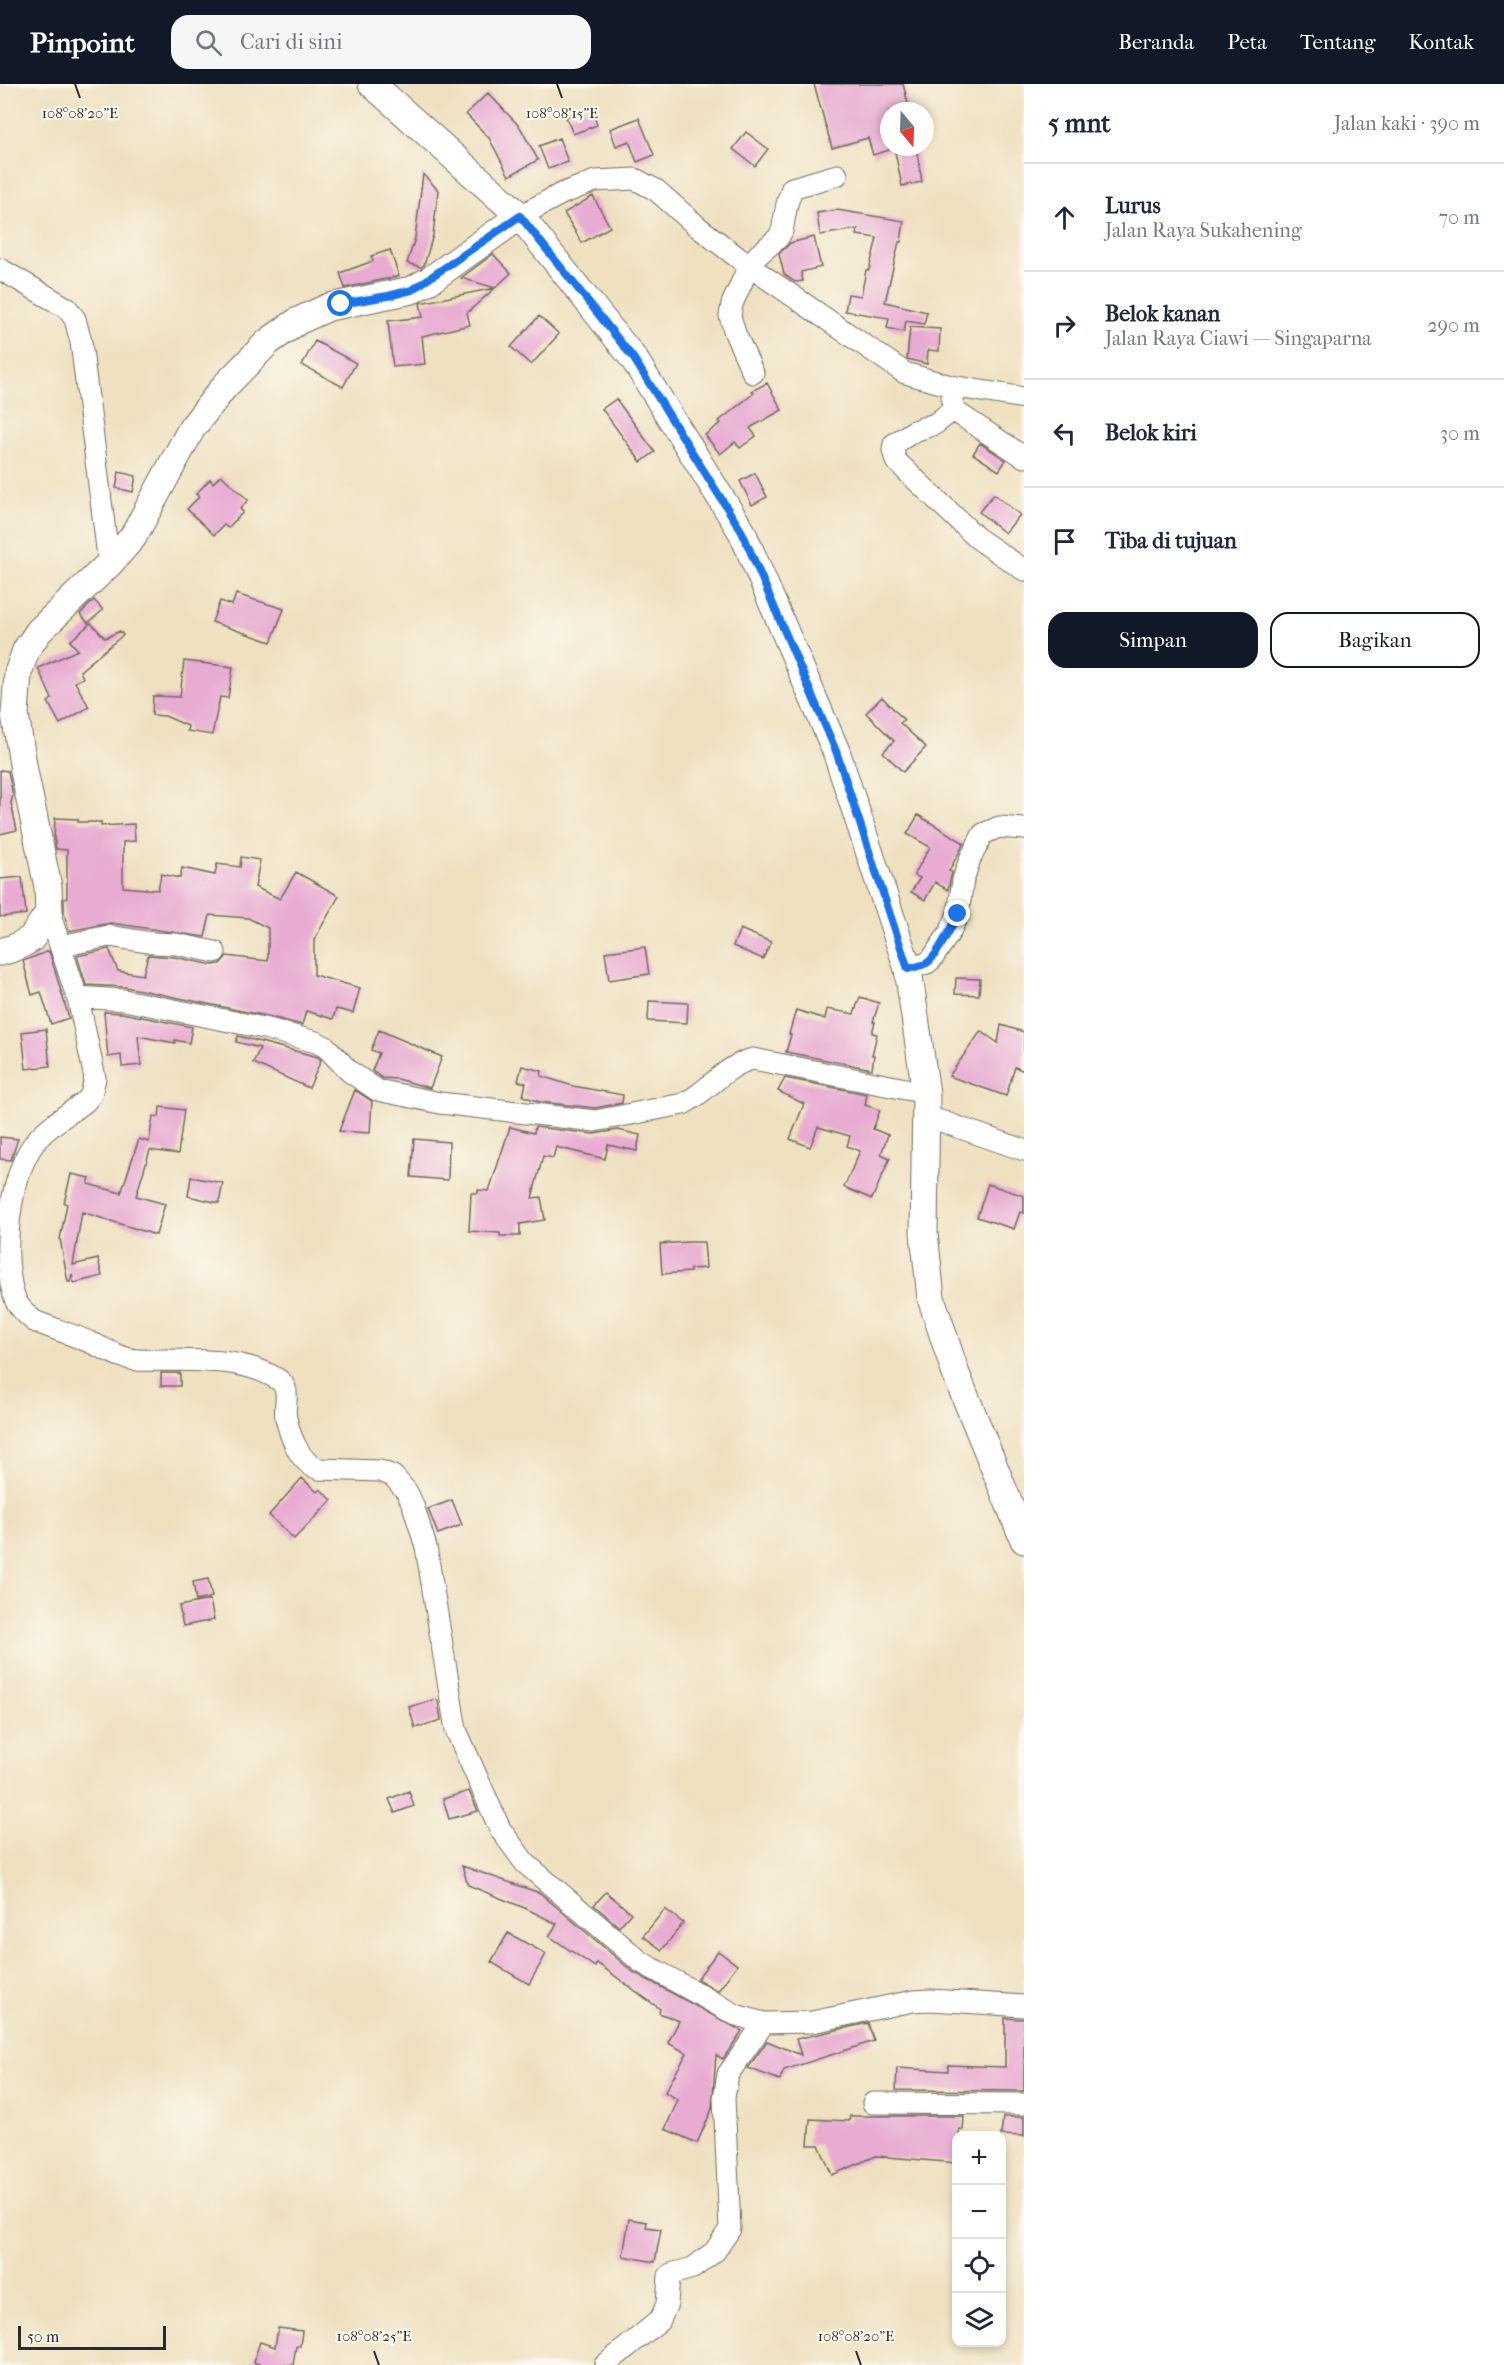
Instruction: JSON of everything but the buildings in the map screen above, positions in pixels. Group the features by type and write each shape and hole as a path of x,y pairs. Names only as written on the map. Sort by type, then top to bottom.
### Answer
{"main road":[{"path":"372,84 520,216 634,359 742,532 836,751 908,969 926,1105 924,1233 931,1298 956,1374 1024,1540"},
{"path":"0,952 31,939 41,928 49,912 48,887 24,771 15,714 18,673 26,650 39,631 109,564 133,537 192,428 224,387 268,342 298,321 329,307 412,290 520,216"}],"street":[{"path":"753,373 730,316 732,303 749,266 778,238 782,231 792,188 837,175"},
{"path":"520,216 561,194 595,181 635,179 656,190 698,227 749,266 905,373 951,386 1024,398"},
{"path":"0,269 61,304 75,320 81,342 109,564"},
{"path":"951,386 953,410"},
{"path":"953,410 1024,458"},
{"path":"953,410 935,424 914,431 894,444 896,461 977,538 1024,570"},
{"path":"908,969 932,959 950,932 958,914 963,880 983,834 999,827 1024,829"},
{"path":"49,912 77,997 94,1078 94,1088 85,1102 45,1132 29,1151 12,1192 6,1258 16,1301 26,1314 34,1321 122,1357 136,1360 240,1364 261,1371 285,1386 287,1392 286,1418 303,1459 311,1467 380,1471 393,1476 400,1483 413,1505 426,1547 456,1730 500,1829 513,1850 538,1876 641,1962 736,2015 764,2023 812,2022 913,2001 931,2000 1024,2006"},
{"path":"61,946 110,936 215,952"},
{"path":"77,997 124,1000 264,1028 316,1042 326,1047 349,1071 377,1090 440,1104 599,1120 683,1104 694,1099 734,1066 753,1059 926,1105 1024,1150"},
{"path":"605,2365 660,2320 667,2304 671,2274 693,2268 716,2250 730,2229 724,2098 728,2074 764,2023"},
{"path":"873,2103 1024,2104"}],"route":[{"path":"341,304 412,290 430,280 520,216 634,359 742,532 836,751 908,969 932,959 950,932 958,914"}]}
